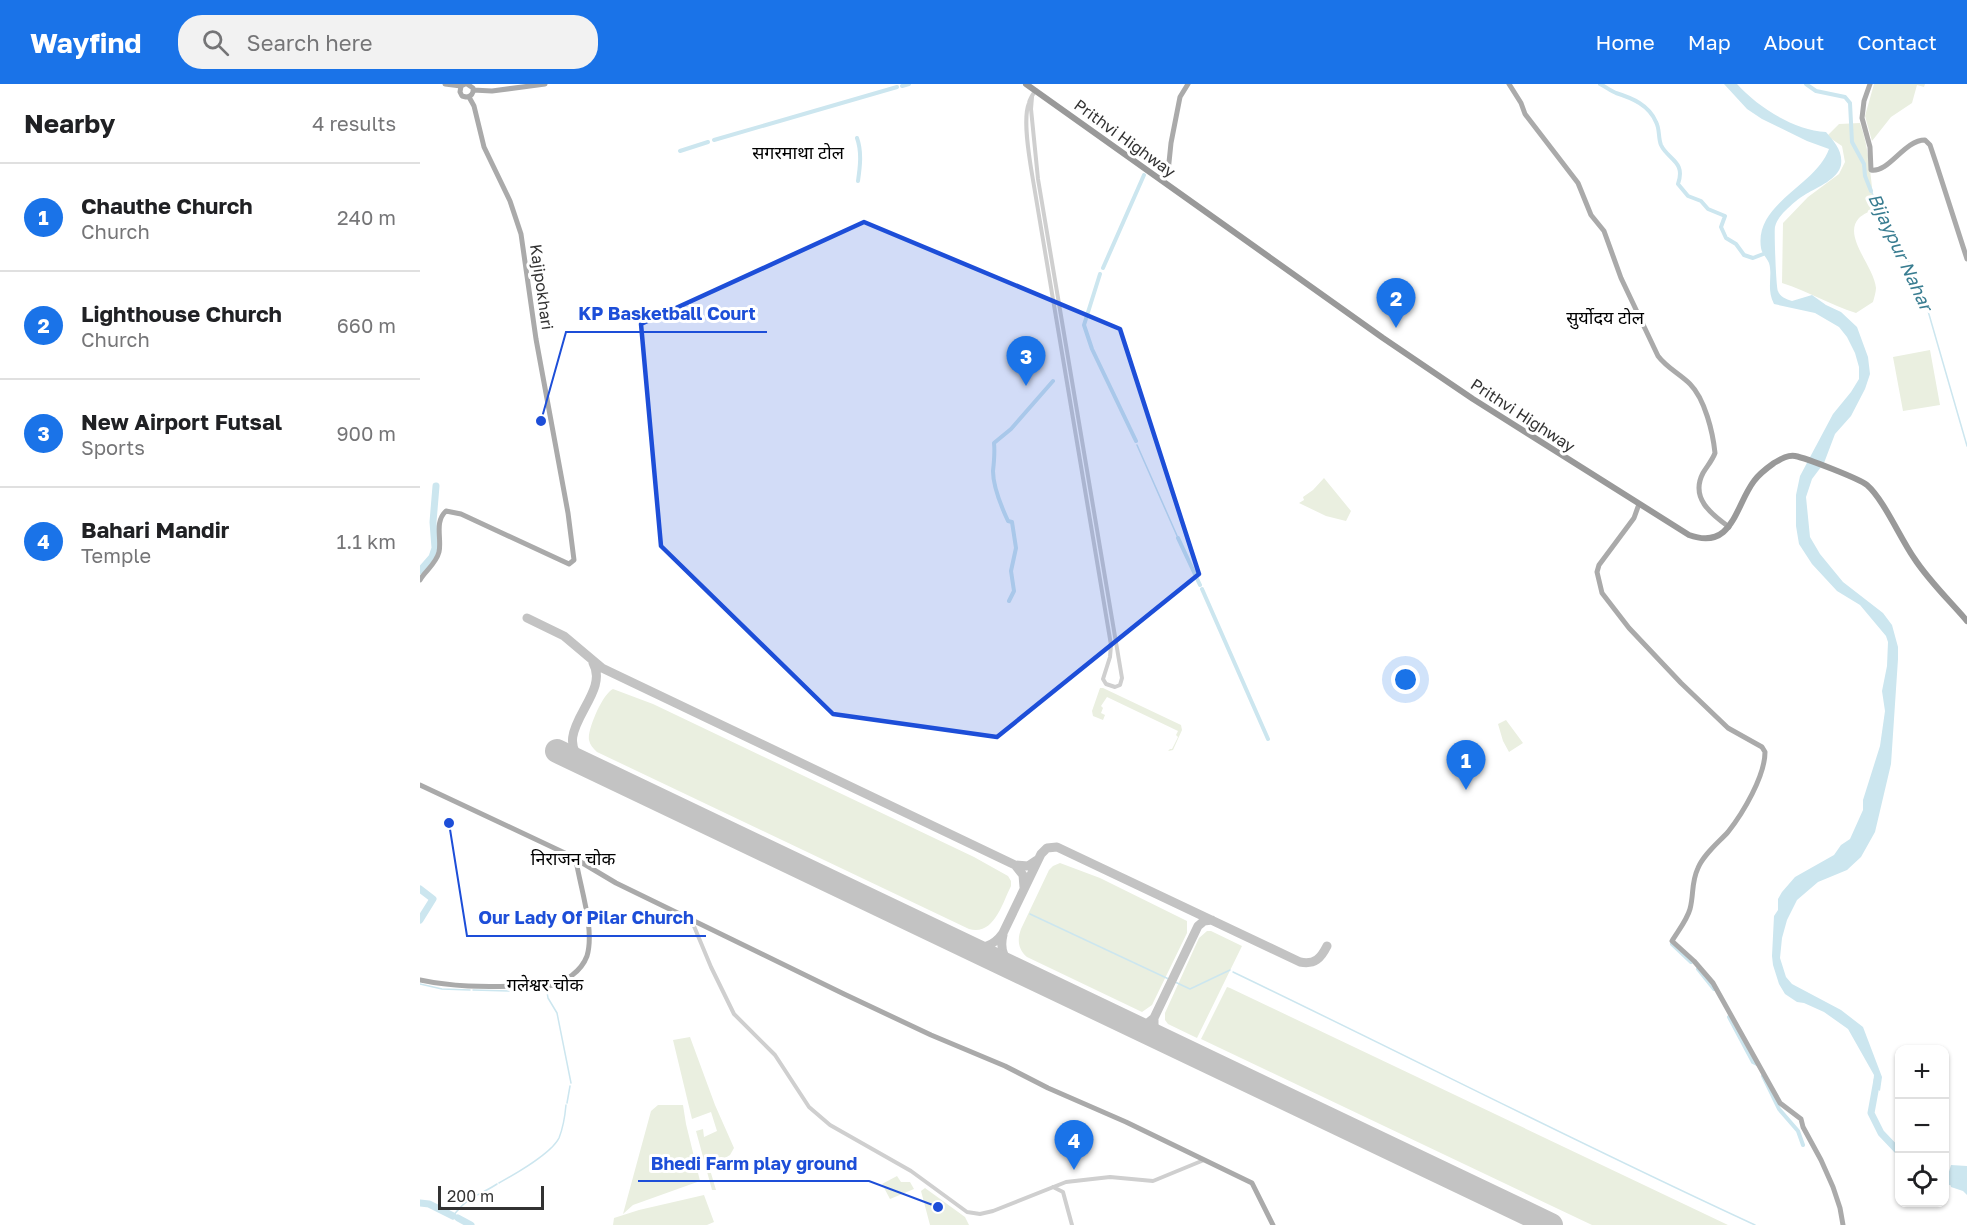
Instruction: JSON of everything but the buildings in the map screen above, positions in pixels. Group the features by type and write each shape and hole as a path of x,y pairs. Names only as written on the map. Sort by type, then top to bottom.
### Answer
{"highway":[{"name":"Prithvi Highway","path":"1026,84 1392,344 1473,399 1639,504 1695,537 1705,539 1715,537 1729,527"},
{"path":"1729,527 1752,484 1783,458 1796,456 1862,482 1870,489 1920,567 1967,621"}],"main road":[{"path":"445,84 492,91 545,84"},
{"path":"1509,84 1525,114 1578,183 1591,215 1604,231 1621,278 1659,356 1667,366 1691,385 1702,402 1715,453 1699,483 1701,497 1707,510 1729,527"},
{"path":"1870,84 1864,101 1862,118 1870,147 1871,170 1882,168 1910,145 1922,139 1927,142 1967,259"},
{"path":"468,86 469,97"},
{"name":"Kajipokhari","path":"420,580 436,560 439,552 442,514 446,511 461,514 569,564 574,560 568,513 536,339 521,234 510,201 484,147 474,106 469,97 460,94 468,86"},
{"path":"1164,181 1168,171 1181,94 1187,86"},
{"path":"1639,504 1634,518 1599,564 1597,572 1602,593 1629,628 1681,683 1728,728 1762,747 1765,752 1757,783 1746,806 1730,830 1699,865 1687,918 1672,941 1713,983 1780,1102 1801,1119 1803,1128 1833,1188 1843,1225"},
{"path":"420,785 493,818 616,883 931,1035 1005,1066 1252,1183 1274,1225"},
{"path":"420,980 461,987 548,987 571,977 587,956 589,940 576,860"}],"street":[{"path":"1032,97 1038,179 1122,678 1120,685 1115,687 1106,684 1103,680 1111,645 1033,180 1027,108 1032,97 1036,90"},
{"path":"690,918 734,1014 775,1055 809,1107 830,1125 911,1171 967,1212 980,1214 993,1211 1066,1182 1110,1177 1153,1181 1204,1160"},
{"path":"1053,1187 1063,1192 1072,1225"}],"highlighted area":[{"path":"864,222 1120,329 1199,574 997,737 833,714 661,546 641,324"}],"shaded area":[{"path":"1874,84 1925,84 1924,87 1917,85 1912,103 1891,117 1872,141 1865,116"},
{"path":"1860,123 1868,154 1875,208 1859,218 1854,233 1876,288 1873,302 1856,313 1782,283 1783,223 1808,197 1839,174 1845,162 1842,146 1827,136 1839,124"},
{"path":"1930,350 1940,405 1903,411 1893,357"},
{"path":"1324,478 1351,511 1346,521 1326,516 1299,503"},
{"path":"1100,688 1181,725 1182,730 1173,750 1168,751 1172,749 1178,737 1176,735 1178,731 1107,697 1101,706 1103,708 1101,713 1105,715 1103,720 1093,716 1092,711"},
{"path":"613,689 653,704 974,857 1008,876 1011,886 996,917 985,928 969,929 597,752 589,742 590,728 600,704"},
{"path":"1506,720 1523,743 1509,752 1498,724"},
{"path":"1060,863 1100,878 1187,921 1187,933 1152,1005 1142,1012 1027,957 1020,948 1021,929 1049,870"},
{"path":"1207,931 1242,946 1197,1038 1168,1024 1165,1020 1165,1013 1199,938"},
{"path":"1227,987 1728,1225 1592,1225 1201,1039"},
{"path":"690,1037 715,1105 734,1148 725,1158 728,1172 721,1158 708,1163 716,1190 712,1190 696,1131 703,1129 704,1137 717,1131 711,1112 692,1119 673,1040"},
{"path":"658,1105 683,1105 700,1181 633,1205 623,1214 651,1111"},
{"path":"897,1176 901,1182 910,1182 914,1189 890,1199 882,1184"},
{"path":"925,1188 965,1217 969,1225 930,1225 921,1191"},
{"path":"704,1195 714,1222 707,1225 613,1225 614,1218"}],"water":[{"path":"1724,84 1737,84 1766,109 1790,122 1826,132 1841,155 1841,165 1836,174 1795,202 1776,223 1777,287 1785,299 1792,301 1812,295 1841,312 1857,327 1868,357 1870,374 1865,389 1851,416 1835,434 1824,463 1812,479 1806,497 1810,537 1820,554 1843,582 1883,613 1892,625 1898,647 1898,659 1891,764 1875,832 1861,857 1847,870 1818,882 1797,900 1787,920 1780,958 1786,977 1792,984 1841,1010 1863,1027 1882,1077 1880,1091 1873,1086 1874,1075 1848,1029 1824,1012 1797,1002 1785,994 1779,984 1772,956 1774,916 1778,910 1778,899 1782,892 1795,877 1834,855 1841,845 1850,839 1863,810 1863,800 1880,746 1885,711 1882,691 1887,666 1886,636 1860,605 1837,591 1812,564 1799,544 1796,526 1796,495 1800,476 1833,414 1859,379 1859,367 1847,337 1839,327 1815,313 1774,304 1770,293 1769,263 1761,248 1761,232 1767,219 1776,207 1812,174 1829,149 1762,119 1747,109"},
{"path":"1951,1165 1967,1166 1967,1195 1951,1187 1949,1172"}],"waterway":[{"path":"902,86 909,84"},
{"path":"1600,84 1634,100 1649,111 1657,125 1661,145 1680,170 1678,184 1688,196 1701,201 1708,209 1725,216 1721,227 1726,238 1736,244 1744,255 1753,258 1766,253"},
{"name":"Bijaypur Nahar","path":"1806,84 1816,91 1845,97 1850,103 1852,142 1864,164 1865,176 1871,191"},
{"path":"714,140 897,87"},
{"path":"857,138 860,154 858,181"},
{"path":"680,151 708,142"},
{"path":"1103,268 1144,175"},
{"name":"Bijaypur Nahar","path":"1871,191 1912,268 1924,297 1967,446"},
{"path":"1100,274 1084,325 1092,349 1136,441"},
{"path":"1009,601 1014,591 1011,571 1016,548 1012,522 1008,521 1005,515 994,483 994,443 1011,429 1053,381"},
{"path":"1137,445 1178,538"},
{"path":"420,571 432,557 435,548 433,522 436,486"},
{"path":"1178,538 1200,585"},
{"path":"1202,589 1268,739"},
{"path":"420,889 433,899 420,920"},
{"path":"1030,914 1190,989 1230,970"},
{"path":"1672,944 1691,962"},
{"path":"1698,969 1714,989"},
{"path":"1233,972 1755,1225"},
{"path":"420,984 442,989 470,990"},
{"path":"473,990 509,991"},
{"path":"517,990 532,990"},
{"path":"542,990 547,992 557,1013 571,1083"},
{"path":"1729,1017 1753,1062 1757,1064"},
{"path":"1763,1076 1779,1109 1798,1131 1803,1145"},
{"path":"1877,1080 1871,1113 1881,1133 1895,1148"},
{"path":"567,1103 570,1086"},
{"path":"499,1183 532,1163 555,1144 562,1130 566,1105"},
{"path":"1949,1181 1965,1183 1967,1186"},
{"path":"453,1216 469,1200 497,1184"},
{"path":"420,1203 429,1204 453,1216"},
{"path":"458,1218 471,1225"}],"taxiway":[{"path":"527,618 564,636 602,668 1015,865"},
{"path":"586,765 575,753 572,740 575,727 594,688 596,676 593,663"},
{"path":"965,946 976,948 986,946 999,938 1041,854 1047,848 1057,847 1300,962 1317,960 1327,946"},
{"path":"1024,887 1023,875 1015,865 1028,866 1037,860"},
{"path":"1163,1040 1154,1029 1154,1018 1198,926 1204,921 1212,920"},
{"path":"1003,935 1004,955 1017,970"},
{"path":"1130,1024 1144,1026 1154,1018"}],"runway":[{"path":"557,751 1551,1225"}],"place":[{"name":"Lighthouse Church","path":"1396,328"},
{"name":"New Airport Futsal","path":"1026,386"},
{"name":"KP Basketball Court","path":"541,421"},
{"name":"Chauthe Church","path":"1466,790"},
{"name":"Our Lady Of Pilar Church","path":"449,823"},
{"name":"Bahari Mandir","path":"1074,1170"},
{"name":"Bhedi Farm play ground","path":"938,1207"}],"district":[{"name":"सगरमाथा टोल","path":"798,153"},
{"name":"सुर्योदय टोल","path":"1605,318"},
{"name":"निराजन चोक","path":"573,859"},
{"name":"गलेश्वर चोक","path":"545,985"}]}
